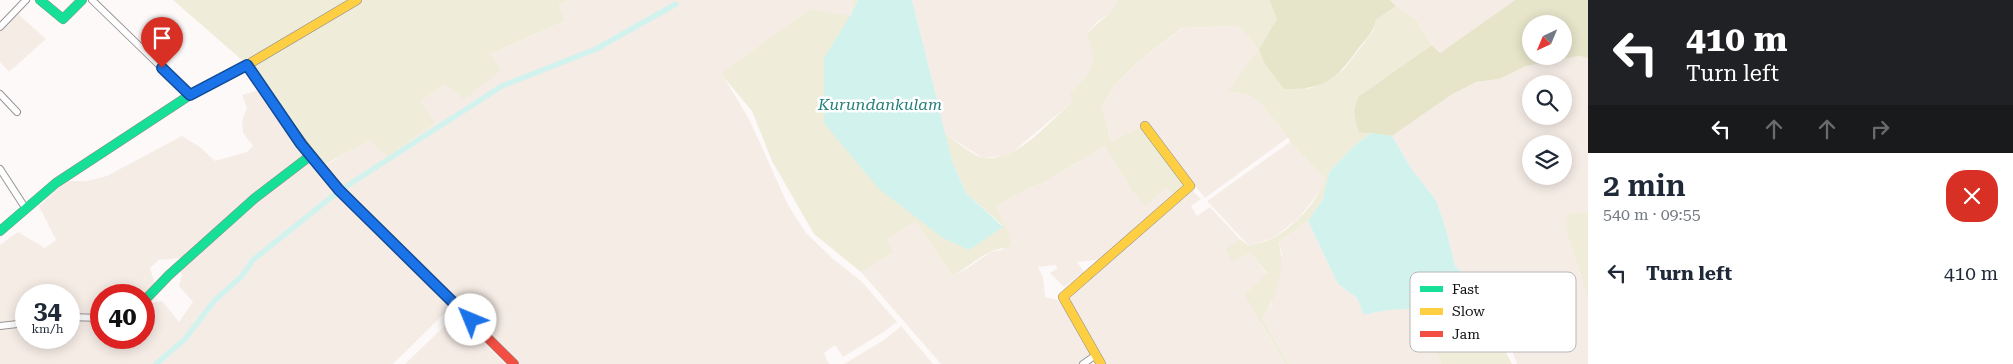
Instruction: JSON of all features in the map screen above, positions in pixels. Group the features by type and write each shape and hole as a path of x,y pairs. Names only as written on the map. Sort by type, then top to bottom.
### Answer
{"street":[{"path":"0,27 26,0"},
{"path":"40,0 63,19 82,0"},
{"path":"92,0 190,95"},
{"path":"0,231 56,183 190,95 247,65 357,0"},
{"path":"247,65 310,156 339,190 514,364"},
{"path":"0,94 17,112"},
{"path":"1101,364 1063,297 1190,186 1145,126"},
{"path":"155,291 169,275 249,204 310,156"},
{"path":"0,169 26,209"},
{"path":"0,326 15,324"},
{"path":"1084,364 1096,355"}],"shaded area":[{"path":"173,0 349,0 243,61"},
{"path":"363,0 570,0 559,5 565,21 490,54 501,70 464,100 445,84 421,101 435,123 387,157 370,140 326,164 330,173 327,175 250,67"},
{"path":"570,0 854,0 850,16 722,74 749,119 788,205 806,233 832,258 862,282 897,322 843,357 835,345 824,353 829,364 515,364 456,302 393,364 0,364 0,327 15,325 15,349 80,349 80,284 15,284 15,321 0,323 0,245 18,232 45,248 56,240 39,206 67,181 87,181 107,176 182,136 200,147 215,161 247,152 253,146 243,133 242,120 247,108 242,95 258,90 323,177 326,165 370,139 445,83 464,100 490,54 565,21 559,5"},
{"path":"854,0 858,0 850,16"},
{"path":"912,0 1119,0 1113,11 1096,23 1087,33 1093,51 1093,66 1072,102 1015,150 1004,156 983,158 944,134"},
{"path":"1119,0 1269,0 1277,19 1272,29 1308,89 1329,81 1344,69 1373,31 1376,20 1396,6 1416,19 1432,45 1359,96 1371,133 1353,147 1329,172 1323,199 1308,221 1279,242 1281,262 1279,282 1268,310 1262,318 1289,364 1286,364 1244,295 1267,273 1250,253 1232,261 1225,249 1240,239 1249,246 1269,240 1283,232 1305,212 1317,196 1325,179 1290,142 1259,101 1247,95 1228,91 1258,50 1248,36 1236,26 1182,28 1139,61 1114,86 1102,106 1111,141 1143,126 1187,185 1175,196 1166,188 1145,206 1131,189 1105,146 1043,183 1029,188 996,207 1008,231 1012,245 985,254 952,276 916,222 886,239 894,252 861,272 814,234 772,161 752,111 721,74 810,9 850,16 915,216 943,238 1003,226 966,193 952,161 944,134 970,152 985,158 998,157 1010,153 1032,139 1072,102 1070,94 1084,79 1093,60 1087,34 1112,11"},
{"path":"1390,0 1515,0 1440,53 1432,45 1416,19"},
{"path":"18,14 46,39 9,72 0,62 0,32"},
{"path":"1236,26 1248,36 1259,50 1229,91 1247,95 1259,101 1289,137 1205,198 1155,136 1149,124 1111,141 1102,106 1114,86 1139,61 1183,28"},
{"path":"1579,56 1588,58 1588,211 1568,214 1566,231 1588,297 1588,364 1517,364 1513,352 1576,352 1576,272 1462,272 1455,266 1446,229 1436,200 1411,168 1392,136 1451,95 1476,82 1499,79 1526,66 1572,65 1572,57"},
{"path":"1290,142 1325,179 1321,190 1299,218 1273,238 1249,246 1207,201"},
{"path":"1105,146 1145,205 1166,188 1175,196 1191,189 1201,199 1191,206 1197,216 1210,207 1240,239 1225,249 1250,253 1267,274 1244,295 1286,364 1105,364 1066,297 1103,259 1077,262 1084,272 1064,287 1050,273 1058,268 1055,265 1038,267 1043,277 1045,297 1058,300 1069,313 1093,354 1079,364 941,364 861,272 894,252 885,239 916,222 952,276 992,251 1003,250 1001,219 996,207 1029,188 1043,183"},
{"path":"1588,211 1588,297 1566,231 1567,214"},
{"path":"1308,221 1338,284 1357,298 1364,315 1389,309 1410,309 1410,352 1437,352 1441,364 1289,364 1262,318 1271,305 1282,254 1279,242"},
{"path":"457,314 505,364 405,364"},
{"path":"901,326 933,364 844,364 884,340"},
{"path":"1437,352 1506,352 1512,364 1441,364"}],"green space":[{"path":"1269,0 1390,0 1396,6 1376,20 1369,36 1335,76 1319,85 1298,89 1284,89 1265,64 1259,50 1277,19"},
{"path":"1515,0 1588,0 1588,58 1579,56 1572,57 1572,15 1522,15 1522,65 1531,65 1499,79 1476,82 1451,95 1392,136 1359,132 1355,106 1359,96 1432,45 1440,53"}],"water":[{"name":"Kurundankulam","path":"858,0 912,0 952,161 966,193 1003,227 969,250 943,238 879,189 824,123 824,58"},
{"path":"1371,133 1392,136 1411,168 1436,200 1446,229 1455,266 1462,272 1410,272 1410,309 1392,310 1364,315 1357,298 1338,284 1308,221 1323,199 1329,172 1353,147"}],"waterway":[{"path":"156,364 185,339 215,300 241,277 253,260 339,191 502,86 596,49 676,4"}],"traffic: fast":[{"path":"40,0 63,19 82,0"},
{"path":"0,231 56,183 190,95"},
{"path":"155,290 255,198 310,156"}],"traffic: slow":[{"path":"190,95 247,65 357,0"},
{"path":"247,65 317,163 366,217"},
{"path":"1101,364 1063,297 1190,186 1145,126"}],"traffic: jam":[{"path":"366,217 514,364"}],"route":[{"path":"162,68 190,95 247,65 301,144 339,190 471,320"}]}
